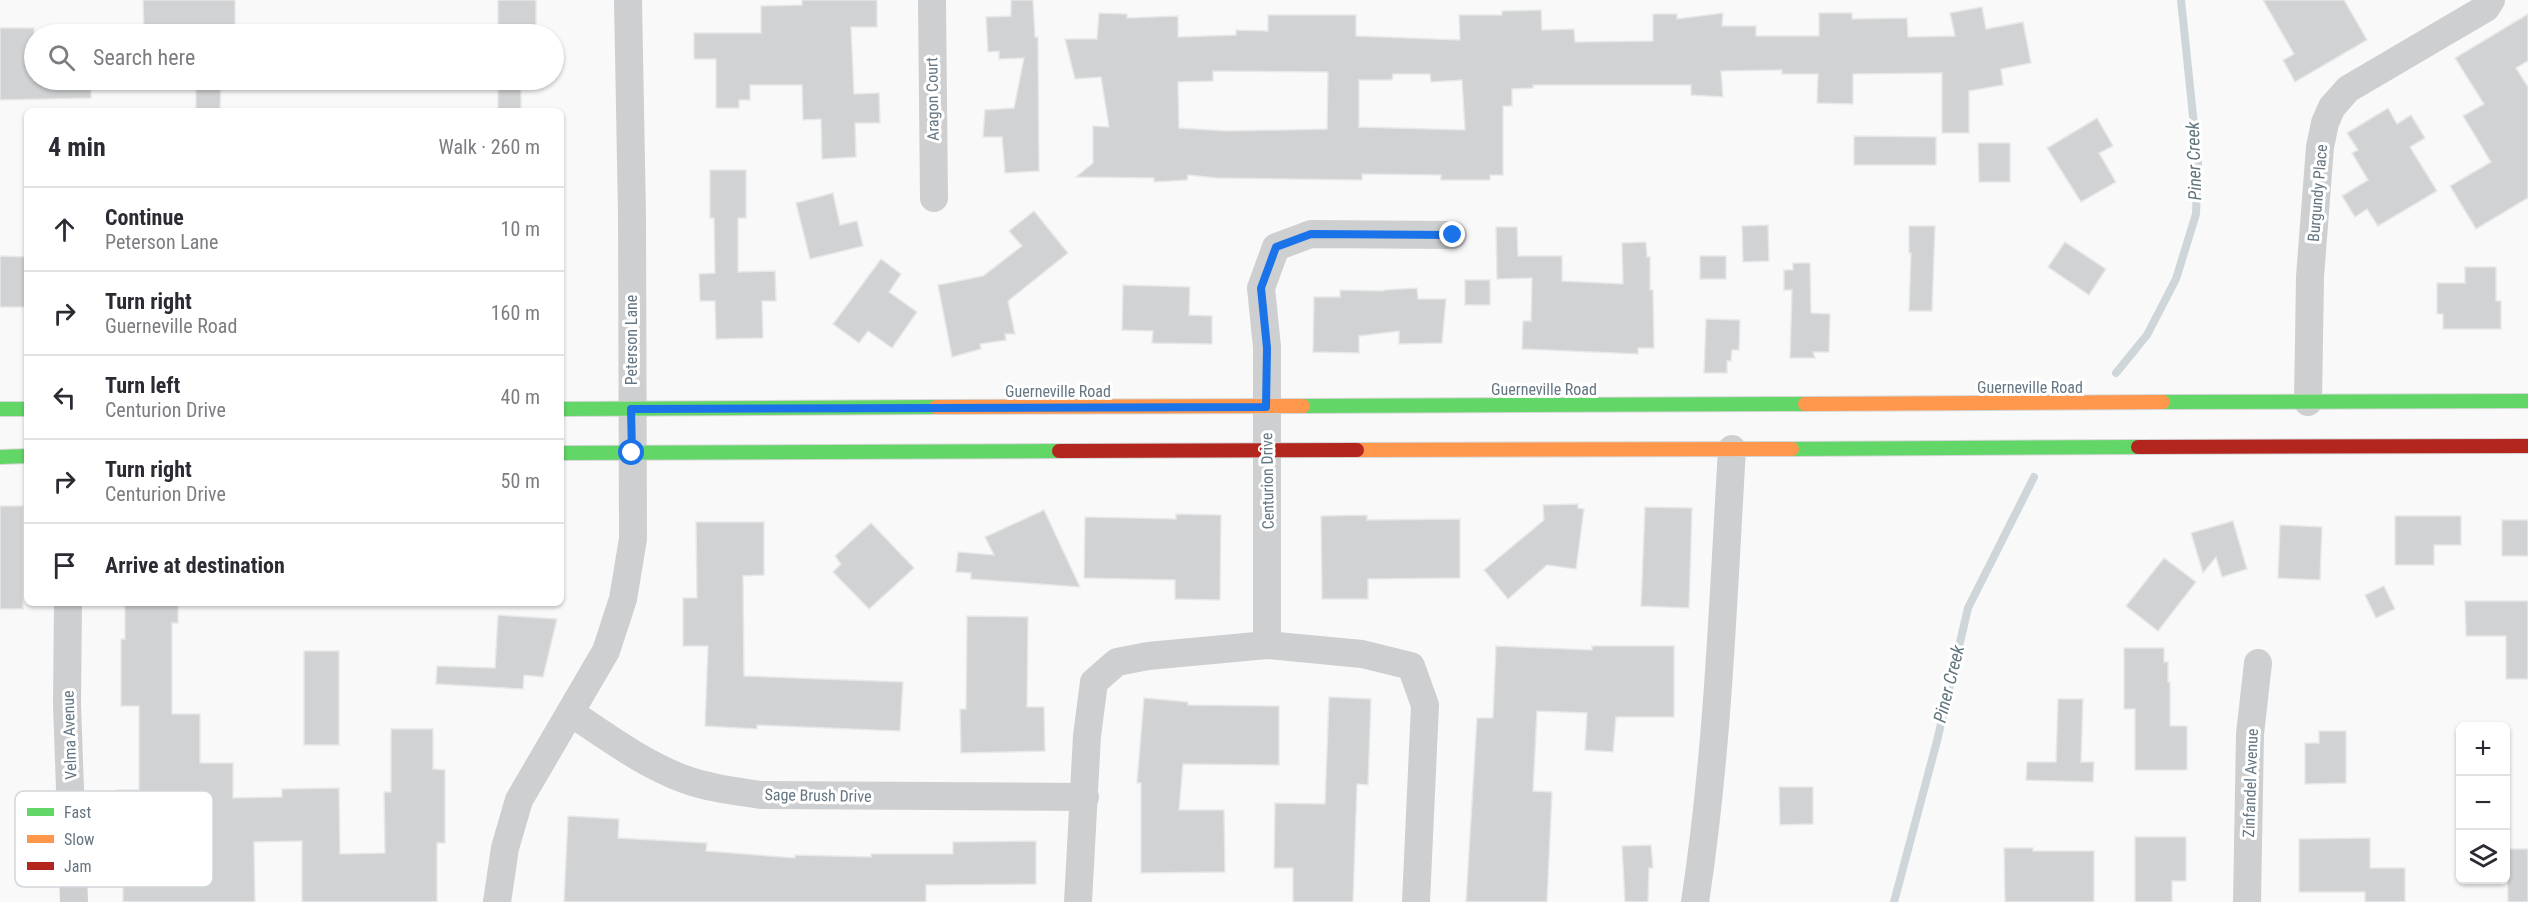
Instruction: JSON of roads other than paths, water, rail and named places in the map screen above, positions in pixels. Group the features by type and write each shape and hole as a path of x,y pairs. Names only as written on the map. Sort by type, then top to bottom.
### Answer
{"main road":[{"name":"Guerneville Road","path":"564,409 2528,401"},
{"path":"0,409 24,409"},
{"path":"564,453 2528,446"},
{"path":"0,457 24,456"}],"street":[{"name":"Peterson Lane","path":"497,902 505,848 519,800 541,758 572,713 606,651 623,598 633,539 632,215 628,0"},
{"name":"Aragon Court","path":"932,0 934,198"},
{"name":"Burgundy Place","path":"2308,402 2310,277 2320,147 2325,123 2332,107 2348,89 2486,8 2491,0"},
{"name":"Centurion Drive","path":"1267,645 1267,348 1261,288 1276,247 1311,234 1453,235"},
{"path":"1695,902 1708,817 1715,732 1732,449"},
{"name":"Velma Avenue","path":"68,606 67,704 70,791"},
{"path":"1078,902 1087,736 1094,682 1117,662 1148,656 1267,645 1362,654 1411,666 1425,705 1416,902"},
{"name":"Zinfandel Avenue","path":"2247,902 2250,734 2258,663"},
{"name":"Sage Brush Drive","path":"572,713 646,763 685,780 732,791 761,795 1085,797"},
{"name":"Velma Avenue","path":"73,887 74,902"}],"waterway":[{"name":"Piner Creek","path":"2116,373 2147,335 2176,279 2196,214 2198,164 2181,0"},
{"name":"Piner Creek","path":"1894,902 1937,741 1968,608 2034,477"}]}
